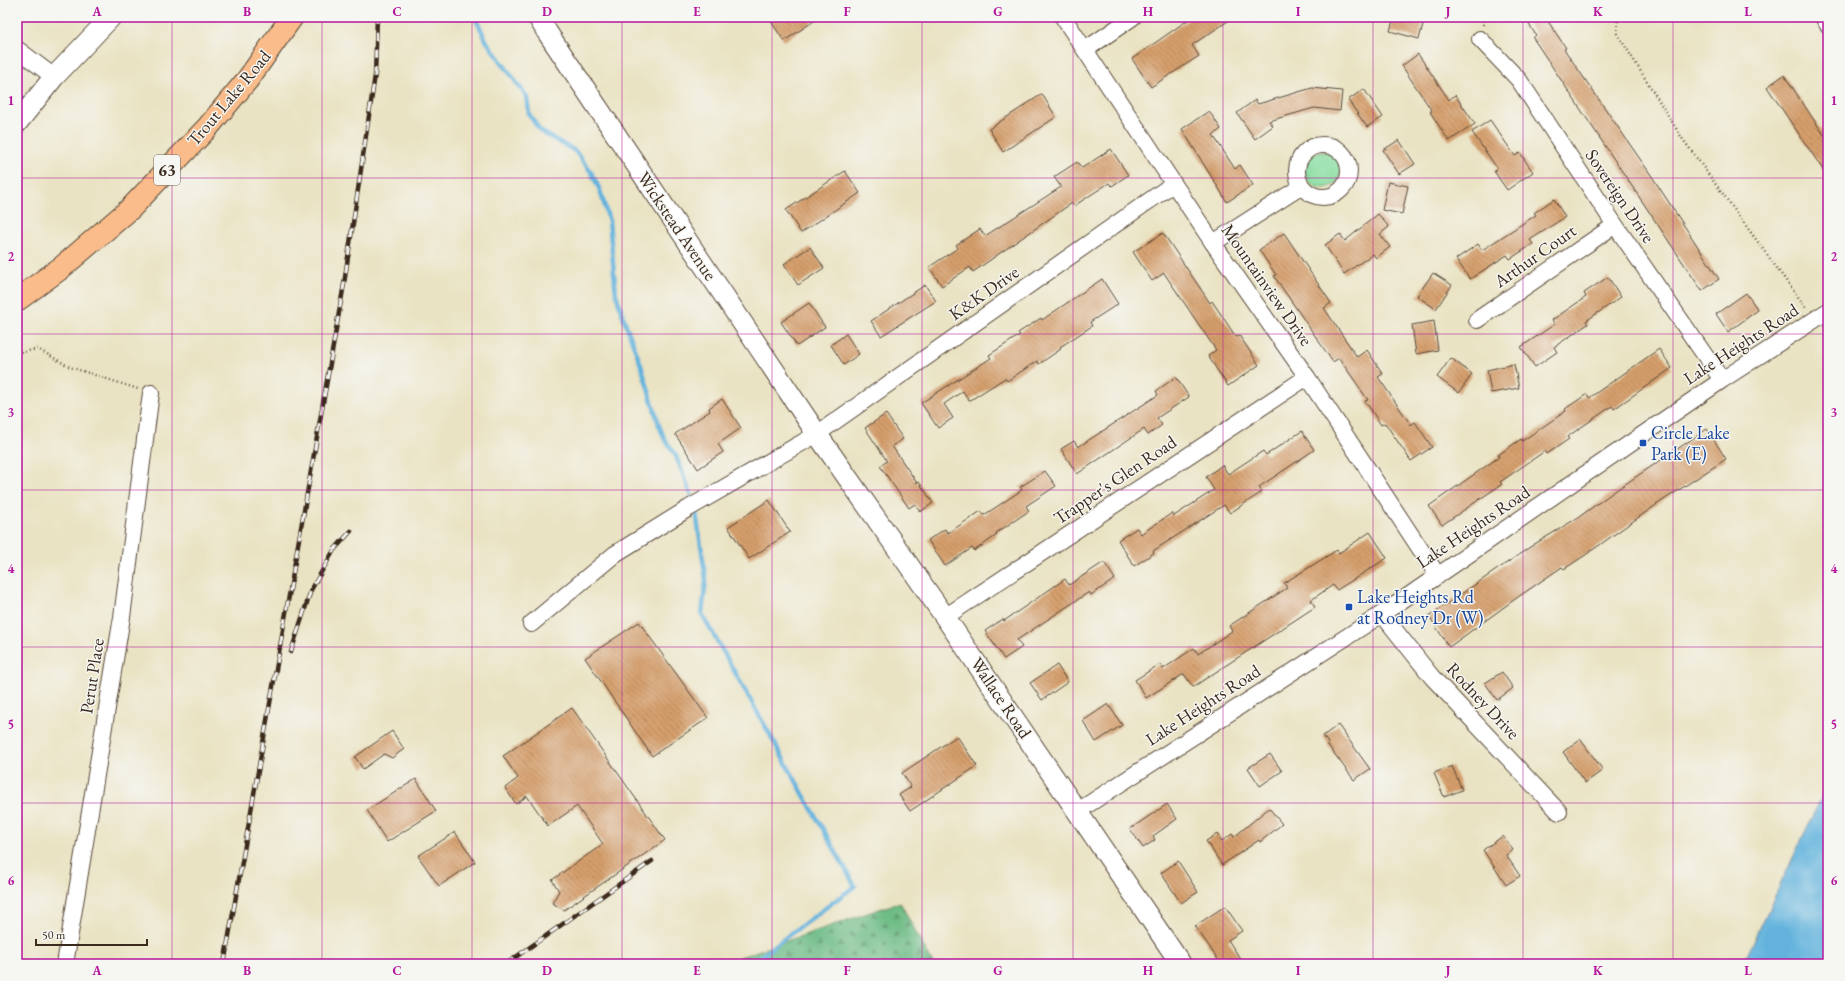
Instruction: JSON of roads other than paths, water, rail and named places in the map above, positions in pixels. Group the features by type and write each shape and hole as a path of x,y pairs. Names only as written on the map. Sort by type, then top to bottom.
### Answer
{"main road":[{"name":"Trout Lake Road","path":"17,300 61,268 130,209 208,127 248,79 292,17"}],"street":[{"path":"17,123 54,77 111,17"},
{"name":"Wickstead Avenue","path":"538,17 818,434"},
{"name":"Mountainview Drive","path":"1063,17 1213,243 1307,376 1438,576"},
{"path":"1085,50 1133,17"},
{"path":"1823,17 1828,25"},
{"name":"Sovereign Drive","path":"1480,39 1519,80 1615,225 1722,380"},
{"path":"17,49 54,77"},
{"name":"K&K Drive","path":"531,624 615,554 688,508 818,434 1173,184"},
{"path":"1213,243 1302,186"},
{"name":"Arthur Court","path":"1477,320 1615,225"},
{"name":"Lake Heights Road","path":"1078,811 1382,614 1722,380 1828,311"},
{"name":"Trapper's Glen Road","path":"945,617 1307,376"},
{"name":"Perut Place","path":"65,964 122,617 151,393"},
{"name":"Wallace Road","path":"818,434 1078,811 1181,964"},
{"name":"Rodney Drive","path":"1382,614 1432,677 1559,812"}],"water":[{"path":"1828,783 1828,964 1743,964"}],"waterway":[{"path":"475,17 487,42 527,97 529,114 540,131 575,151 591,172 600,190 609,221 616,294 641,365 659,425 664,438 675,454 691,494"},
{"path":"696,512 706,580 702,614 855,886 750,964"}],"railway":[{"path":"224,964 344,284 375,75 377,17"},
{"path":"291,652 311,590 334,550 351,531"},
{"path":"506,964 652,861"}],"place":[{"name":"Circle Lake Park (E)","path":"1643,443"},
{"name":"Lake Heights Rd at Rodney Dr (W)","path":"1349,607"}]}
